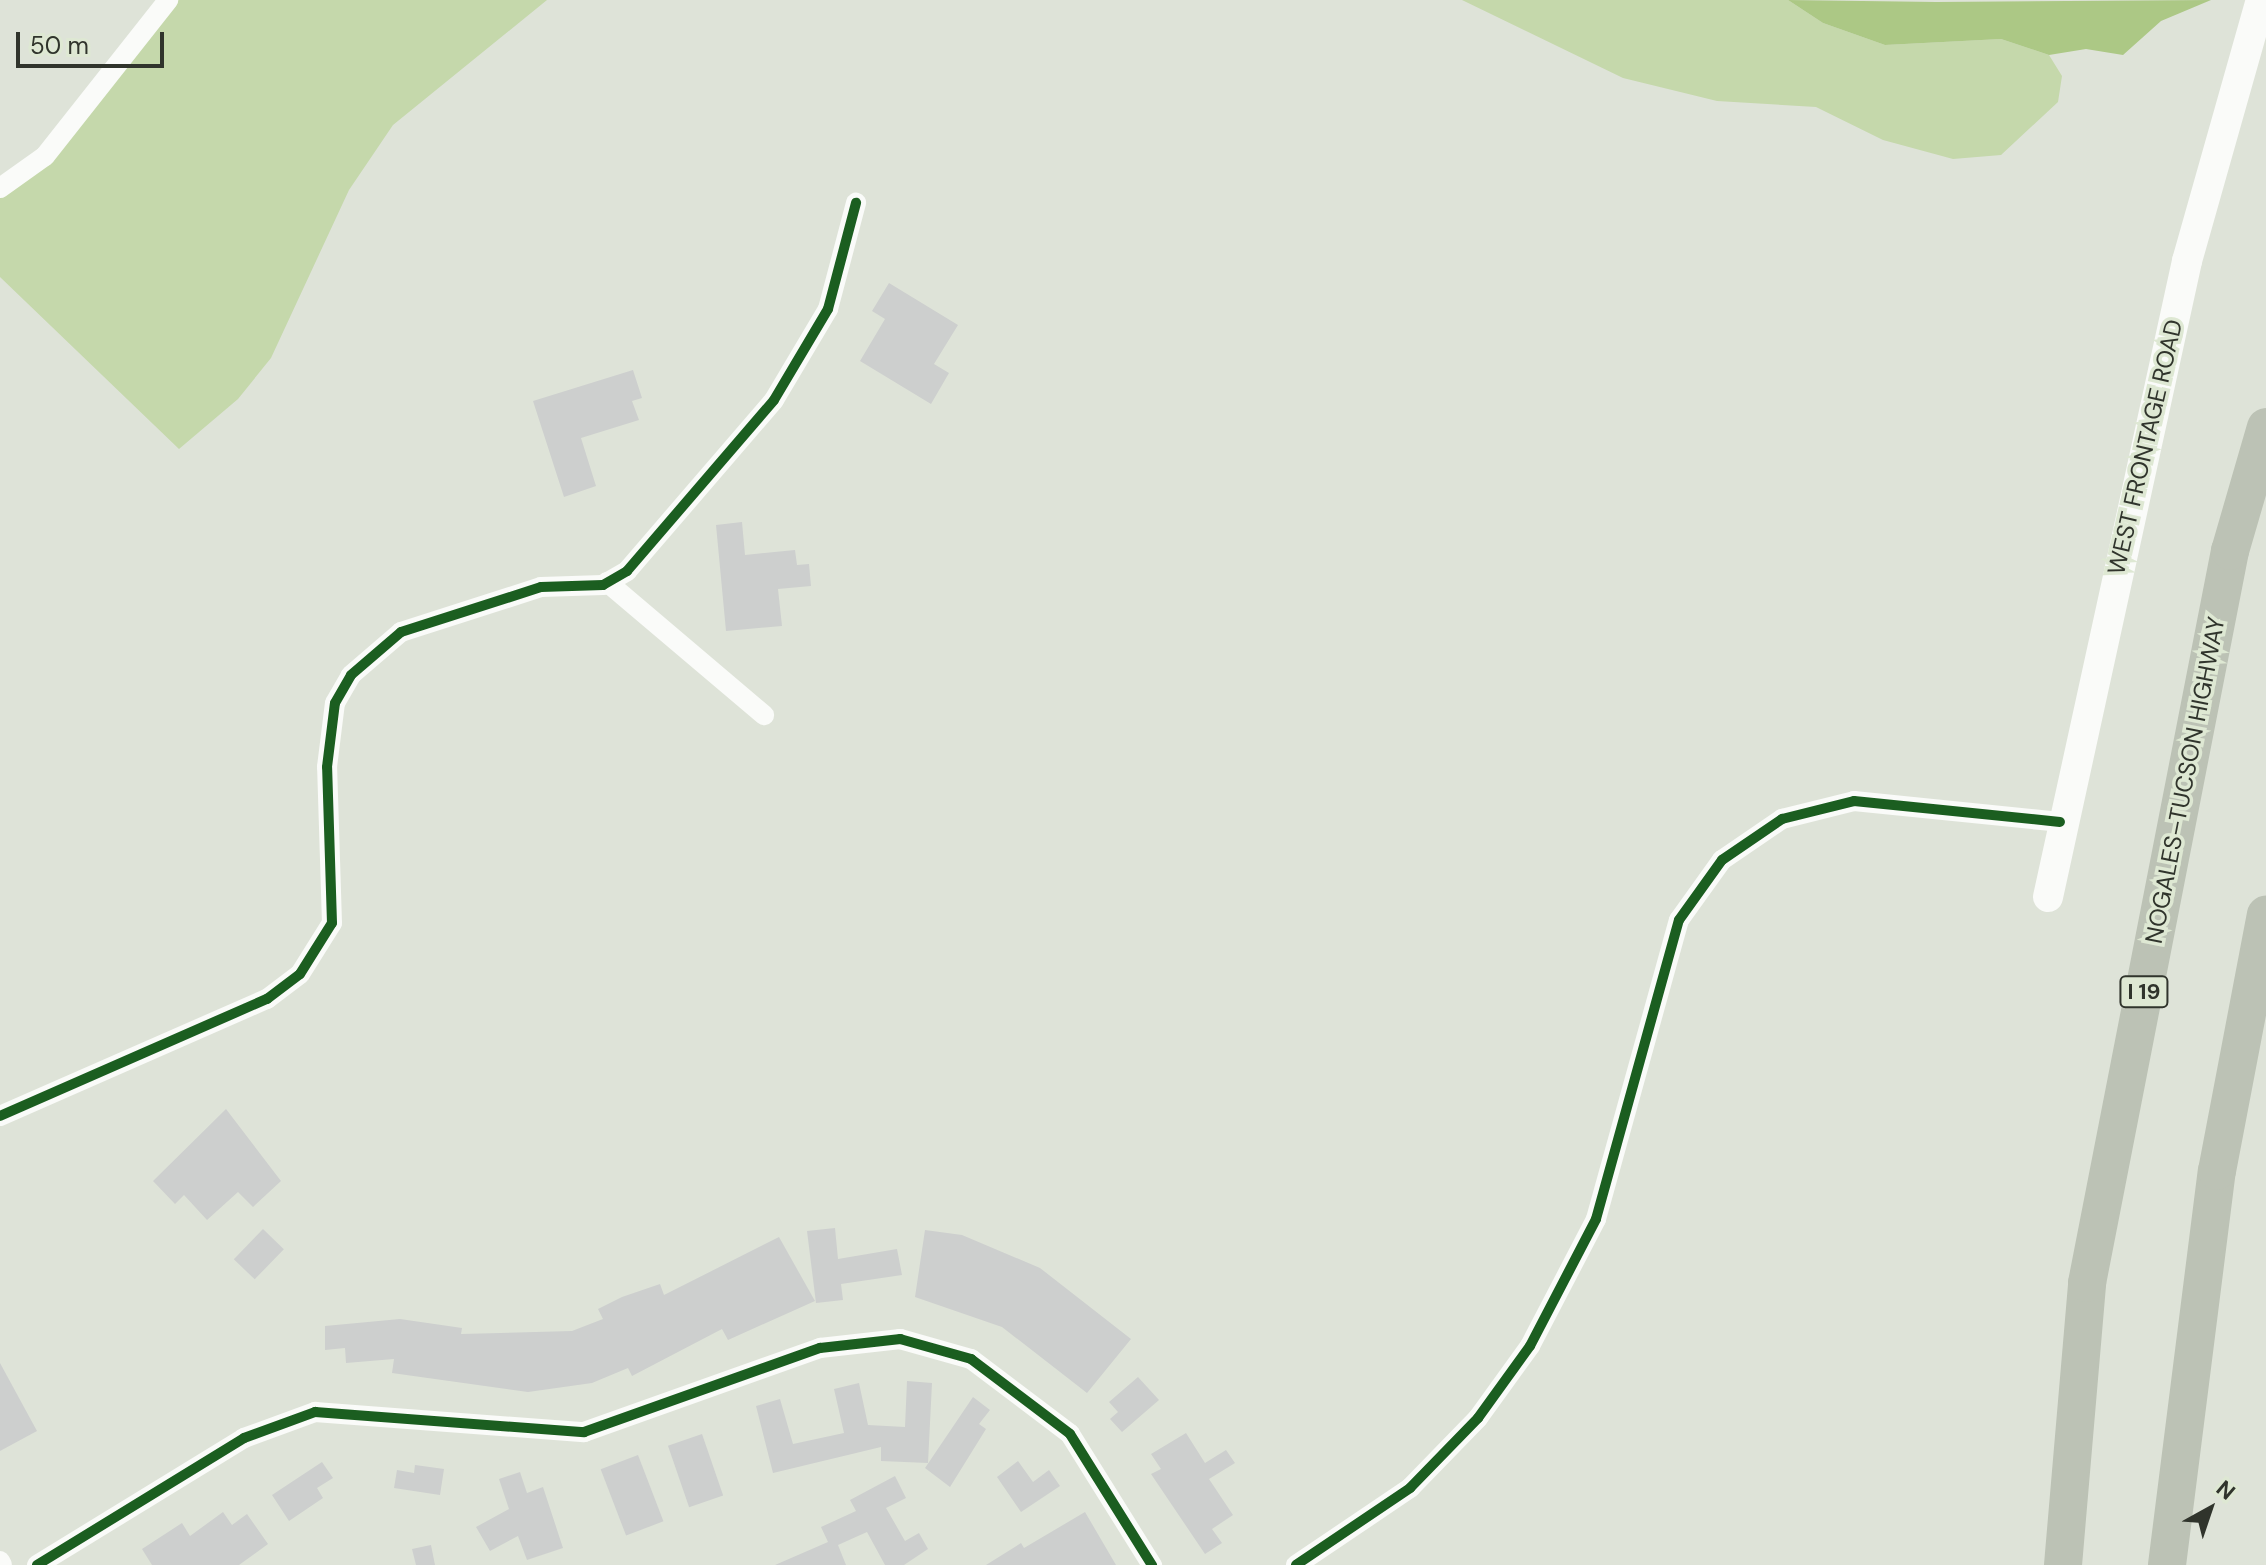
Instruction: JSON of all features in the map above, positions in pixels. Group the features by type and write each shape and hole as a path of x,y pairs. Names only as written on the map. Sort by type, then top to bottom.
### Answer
{"highway":[{"name":"NOGALES–TUCSON HIGHWAY","path":"2063,1565 2087,1283 2230,551 2266,427"},
{"path":"2167,1565 2217,1171 2266,915"}],"street":[{"path":"0,188 45,156 168,0"},
{"name":"WEST FRONTAGE ROAD","path":"2048,897 2060,822 2187,261 2261,0"},
{"path":"0,1116 267,999 300,974 332,923 336,888 324,828 335,703 372,649 401,632 527,591 607,582 627,571 774,400 828,309 856,203"},
{"path":"607,582 764,715"},
{"path":"1296,1565 1410,1488 1478,1418 1530,1346 1611,1176 1679,920 1722,860 1782,819 1854,801 2060,822"},
{"path":"37,1565 244,1438 291,1419 352,1412 584,1432 820,1348 875,1339 941,1346 971,1359 1070,1434 1152,1565"}],"shaded area":[{"path":"175,0 547,0 393,125 349,190 271,358 238,399 179,449 0,277 0,197"},
{"path":"1462,0 1788,0 1823,23 1885,45 2001,39 2049,55 2062,76 2058,102 2001,155 1953,159 1883,140 1816,107 1717,101 1623,78"},
{"path":"1788,0 2211,0 2161,21 2123,55 2086,49 2049,55 2001,39 1885,45 1823,23"}],"building":[{"path":"889,283 958,325 934,364 949,373 931,404 860,361 885,319 872,311"},
{"path":"633,370 642,398 632,401 639,420 581,438 596,486 564,497 533,401"},
{"path":"742,522 745,555 795,550 797,565 809,564 811,586 778,589 782,626 726,631 716,525"},
{"path":"226,1109 281,1181 253,1207 238,1192 207,1220 184,1195 175,1204 153,1181"},
{"path":"835,1228 838,1259 897,1249 902,1275 841,1284 843,1300 816,1303 807,1231"},
{"path":"263,1229 284,1249 255,1279 234,1259"},
{"path":"925,1230 962,1235 1040,1268 1131,1339 1087,1393 1002,1327 915,1297"},
{"path":"779,1237 815,1301 728,1340 722,1329 632,1376 628,1368 592,1383 528,1392 392,1373 394,1359 346,1363 345,1348 325,1350 325,1326 400,1319 462,1328 461,1334 572,1331 603,1319 598,1309 622,1297 660,1284 664,1295"},
{"path":"0,1363 37,1431 0,1451"},
{"path":"1138,1377 1159,1400 1122,1432 1110,1419 1118,1412 1109,1402"},
{"path":"907,1381 932,1383 928,1463 881,1461 881,1447 773,1473 756,1406 780,1399 793,1444 844,1433 834,1389 859,1383 868,1425 905,1427"},
{"path":"973,1397 990,1410 979,1424 986,1429 950,1487 925,1468"},
{"path":"1186,1433 1205,1463 1226,1450 1235,1463 1209,1479 1233,1515 1212,1529 1222,1543 1205,1554 1151,1474 1161,1469 1151,1454"},
{"path":"702,1434 723,1495 689,1507 668,1446"},
{"path":"638,1455 663,1521 626,1536 601,1469"},
{"path":"1018,1461 1033,1482 1049,1470 1060,1486 1021,1512 997,1477"},
{"path":"322,1462 333,1478 317,1488 323,1498 289,1521 272,1495"},
{"path":"415,1465 444,1469 440,1495 394,1488 397,1470 414,1473"},
{"path":"520,1472 527,1493 543,1487 563,1548 527,1560 518,1536 490,1551 476,1527 509,1509 499,1479"},
{"path":"895,1476 906,1498 886,1508 905,1541 919,1533 928,1549 904,1565 885,1565 867,1532 838,1545 846,1565 775,1565 828,1542 821,1527 856,1511 850,1500"},
{"path":"223,1512 232,1525 247,1514 268,1544 239,1565 152,1565 142,1549 182,1523 190,1536"},
{"path":"1085,1512 1116,1565 986,1565 1021,1543 1024,1548"},
{"path":"431,1545 435,1565 416,1565 412,1549"}],"cycle path":[{"path":"0,1116 267,999 300,974 332,923 327,767 335,703 351,675 401,632 541,587 603,585 627,571 774,400 828,309 856,203"},
{"path":"1296,1565 1410,1488 1478,1418 1530,1346 1596,1219 1679,920 1722,860 1782,819 1854,801 2060,822"},
{"path":"37,1565 244,1438 315,1412 584,1432 820,1348 900,1339 971,1359 1070,1434 1152,1565"}]}
